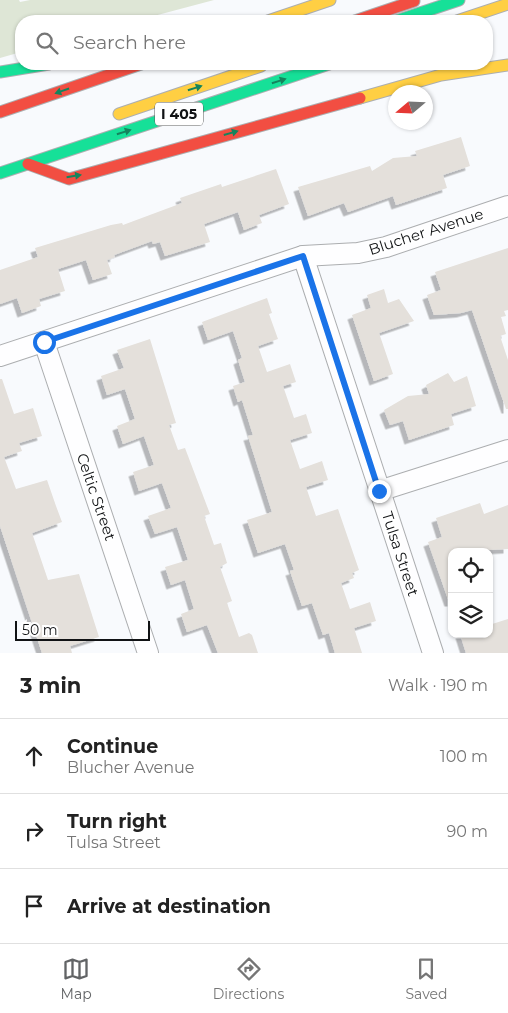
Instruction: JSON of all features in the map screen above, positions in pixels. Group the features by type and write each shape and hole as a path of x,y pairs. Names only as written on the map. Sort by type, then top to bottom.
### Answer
{"highway":[{"path":"286,15 330,0"},
{"path":"373,15 418,0"},
{"path":"414,15 459,0"},
{"path":"475,15 508,4"},
{"path":"493,67 508,65"},
{"path":"0,72 15,70"},
{"path":"0,112 121,70"},
{"path":"106,118 251,70"},
{"name":"I 405","path":"0,174 311,70"},
{"path":"28,164 69,178 441,75 474,70"},
{"path":"108,74 126,83"}],"street":[{"name":"Blucher Avenue","path":"0,356 303,256 358,253 386,247 508,206"},
{"name":"Tulsa Street","path":"303,256 433,653"},
{"name":"Celtic Street","path":"44,342 148,653"},
{"path":"379,491 508,450"}],"green space":[{"path":"0,0 19,0 20,2 30,0 214,0 158,15 15,15 15,54 0,58"}],"building":[{"path":"461,137 470,166 443,175 447,188 396,205 393,196 348,212 344,203 308,216 298,187 370,166 372,171 393,158 417,156 415,151"},
{"path":"276,169 289,204 259,215 262,223 244,230 238,212 204,224 210,242 165,256 160,242 153,244 152,241 114,255 115,257 107,260 112,274 93,280 86,260 58,269 65,291 39,299 41,306 22,313 17,298 0,304 0,270 38,257 35,248 111,225 122,223 123,225 182,203 180,198 221,184 222,187"},
{"path":"508,248 508,310 504,311 506,316 501,317 506,334 500,336 508,360 508,409 506,409 472,310 461,313 434,315 427,295 441,290 435,272"},
{"path":"384,289 388,303 399,299 414,321 379,333 393,374 374,381 352,315 371,308 367,295"},
{"path":"267,298 272,313 269,314 278,339 258,346 267,372 290,364 296,382 283,386 294,418 306,414 312,433 290,440 300,469 322,461 328,480 306,487 316,516 338,509 359,570 352,573 354,578 341,583 350,609 370,602 376,621 354,628 362,653 335,653 329,633 323,635 312,603 302,606 290,571 294,570 285,544 258,553 247,520 272,512 248,436 253,435 242,400 238,402 233,386 245,382 238,360 242,358 233,331 208,340 202,322"},
{"path":"150,339 176,423 169,425 178,450 185,448 210,514 204,516 214,545 221,543 227,563 220,567 232,601 227,603 239,637 249,633 252,635 258,653 218,653 207,625 187,632 181,614 194,609 185,580 171,585 165,567 188,560 177,527 155,534 148,516 171,508 162,483 139,491 133,472 154,465 144,436 123,444 117,426 135,419 125,389 107,395 101,376 124,368 117,350"},
{"path":"448,373 454,382 467,376 476,406 451,414 454,425 409,440 403,421 390,425 384,410 408,396 429,394 426,385"},
{"path":"0,379 2,379 14,414 33,408 42,436 19,443 22,451 4,457 16,489 47,480 62,522 32,533 48,580 79,574 99,637 70,646 72,653 42,653 0,526"},
{"path":"480,503 484,514 508,505 508,549 448,548 448,599 428,542 442,537 436,518"},
{"path":"508,619 508,653 466,653 461,638 493,638 493,624"}],"traffic: fast":[{"path":"414,15 459,0"},
{"path":"0,72 15,70"},
{"path":"0,173 311,70"}],"traffic: slow":[{"path":"286,15 330,0"},
{"path":"475,15 508,4"},
{"path":"493,67 508,65"},
{"path":"119,114 249,70"},
{"path":"360,98 441,75 474,70"}],"traffic: jam":[{"path":"373,15 414,1"},
{"path":"0,112 123,70"},
{"path":"28,164 69,179 360,98"}],"route":[{"path":"44,342 303,256 379,491"}]}
